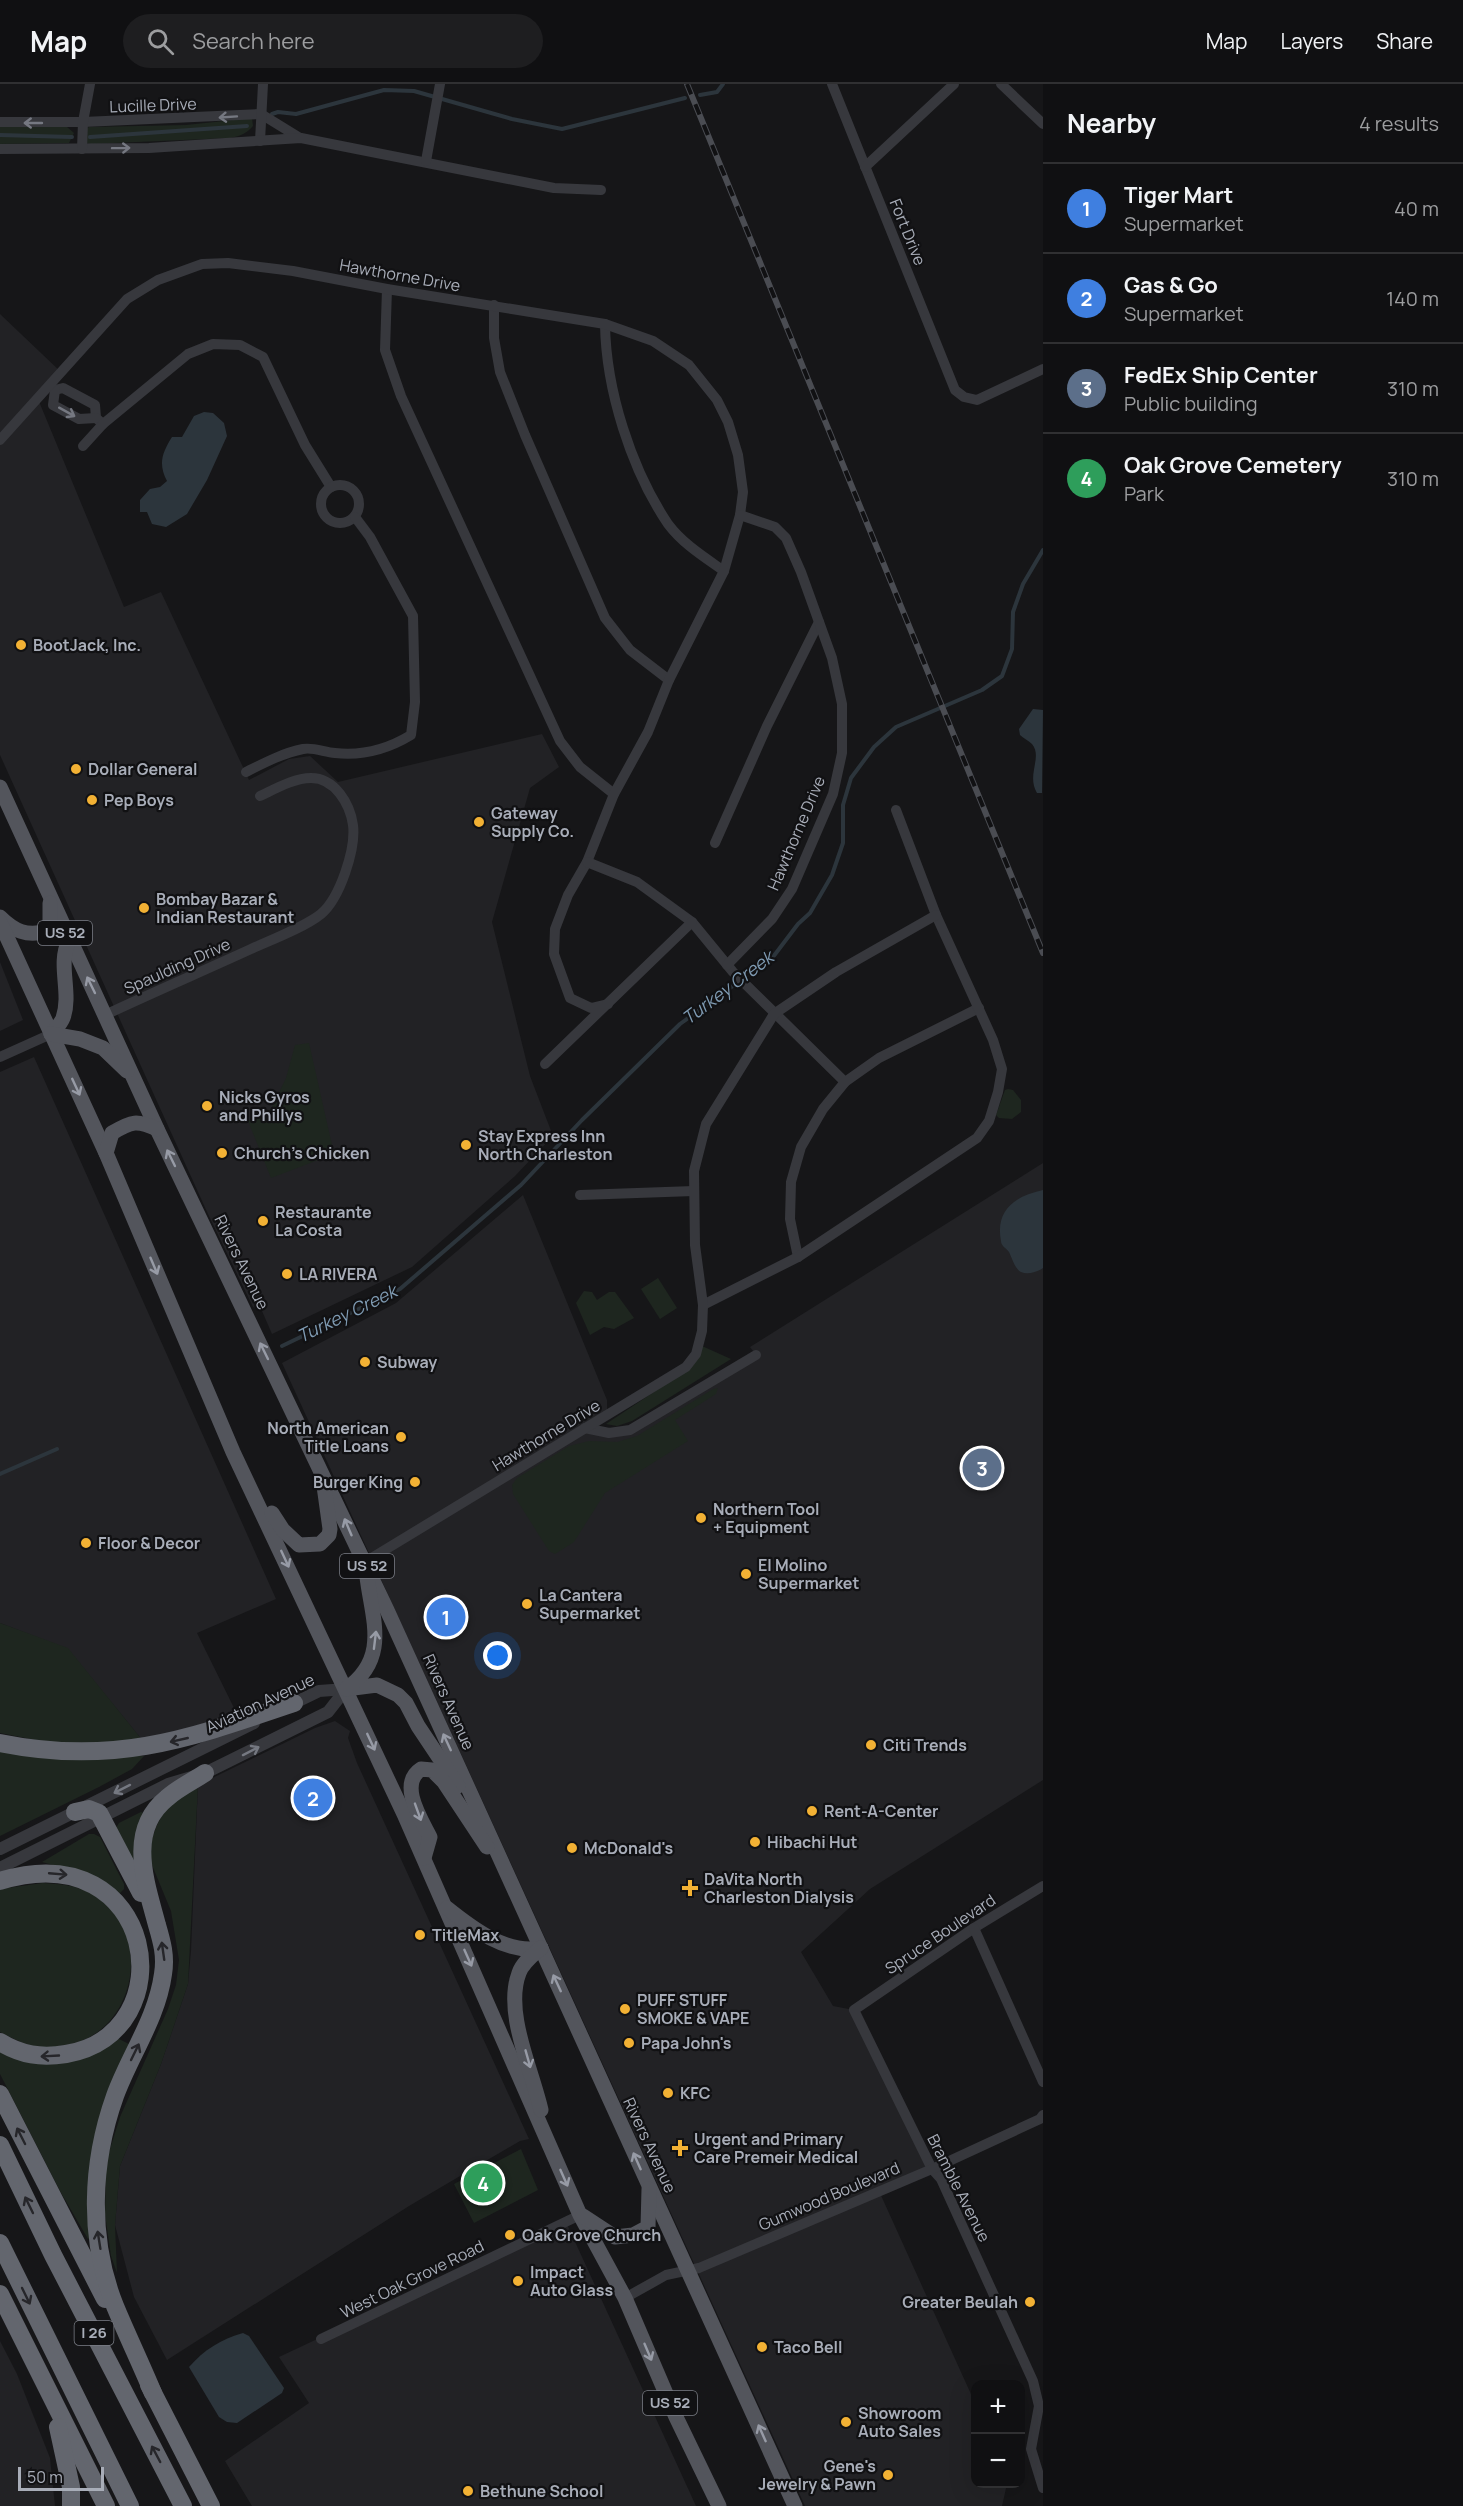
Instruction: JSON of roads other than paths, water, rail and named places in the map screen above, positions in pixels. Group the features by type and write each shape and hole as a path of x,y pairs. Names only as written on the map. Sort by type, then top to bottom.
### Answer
{"highway":[{"path":"0,1743 31,1749 85,1752 147,1747 200,1735 294,1703"},
{"path":"153,2393 108,2286 98,2235 96,2189 98,2165 106,2122 122,2078 159,1997 165,1962 153,1904 142,1873 143,1839 155,1810 167,1798 205,1773"},
{"path":"75,1812 89,1809 102,1817 157,1924"},
{"path":"0,1881 53,1873 64,1874 92,1884 109,1895 124,1911 134,1931 141,1972 137,1991 121,2023 80,2052 40,2056 24,2054 0,2042"},
{"path":"0,2094 211,2506"},
{"name":"I 26","path":"0,2145 53,2255 183,2506"},
{"name":"I 26","path":"0,2243 130,2506"},
{"path":"0,2294 106,2506"},
{"path":"21,2336 62,2442 71,2487 71,2506"}],"main road":[{"name":"Rivers Avenue","path":"0,788 157,1129 365,1562 795,2506"},
{"path":"0,917 9,926 22,933 34,935 47,931 50,922 51,900"},
{"name":"US 52","path":"0,922 106,1153 233,1452 424,1858 580,2215 625,2298 676,2417 719,2506"},
{"path":"69,941 63,952 66,973 63,1018 51,1034 80,1039 103,1048 133,1076"},
{"path":"106,1153 112,1133 124,1125 140,1121 157,1129"},
{"path":"233,1452 283,1530 294,1542 304,1546 320,1544 329,1535 329,1514 321,1467"},
{"path":"346,1689 362,1674 375,1644 376,1632 365,1562"},
{"path":"346,1689 377,1685 392,1690 406,1703 418,1726 489,1834"},
{"path":"424,1858 430,1838 419,1815 410,1786 414,1775 425,1768 432,1770 444,1782 514,1890"},
{"path":"445,1906 489,1937 518,1948 531,1950 541,1948"},
{"path":"541,1948 525,1963 519,1973 515,1991 515,2016 536,2089 548,2142"},
{"path":"580,2215 615,2237 633,2235 648,2227 649,2186"}],"street":[{"path":"82,149 83,122 90,84"},
{"path":"260,141 263,84"},
{"name":"Fort Drive","path":"832,84 955,390 964,397 977,400 1043,369"},
{"path":"865,167 954,84"},
{"path":"1001,84 1043,124"},
{"path":"426,161 439,88"},
{"path":"261,114 301,138"},
{"name":"Lucille Drive","path":"0,122 83,122 261,114"},
{"path":"0,149 149,148 301,138 554,188 601,190"},
{"name":"Hawthorne Drive","path":"0,440 53,388 127,299 158,280 202,264 228,263 293,271 387,289 605,324 653,341 689,365 717,400 728,422 738,455 743,492 740,515 724,571 669,680 648,732 614,794 587,862 568,895 555,928 554,954 570,998 591,1008 608,1004"},
{"path":"387,289 385,350 401,396 560,741 580,767 614,794"},
{"path":"494,305 494,338 500,372 605,618 630,650 669,680"},
{"path":"605,324 605,354 618,416 644,480 669,524 694,551 724,571"},
{"path":"83,446 99,421 188,354 213,344 240,345 263,357 305,445 331,487"},
{"path":"53,388 63,388 95,405 99,421 79,419 52,405 53,388"},
{"path":"345,485 356,492 360,505 355,517 344,523 338,523 327,518 323,513 321,501 326,490 331,487 345,485"},
{"name":"Hawthorne Drive","path":"730,969 772,919 792,889 833,794 842,753 842,704 832,658 786,538 775,527 740,515"},
{"path":"246,771 304,749 336,754 365,752 394,745 411,735 415,702 413,616 370,537 355,517"},
{"path":"715,843 767,726 819,622"},
{"name":"Spaulding Drive","path":"105,1015 273,939 321,914 329,903 341,882 350,857 353,825 343,798 329,781 311,778 286,783 260,796"},
{"path":"703,1305 798,1257 977,1138 988,1121 998,1092 1002,1069 993,1040 936,915 896,810"},
{"path":"587,862 637,882 692,922 730,969 845,1082"},
{"name":"Hawthorne Drive","path":"365,1562 686,1367 696,1354 702,1331 703,1305 695,1245 694,1171 706,1124 774,1014 836,972 936,915"},
{"path":"545,1064 692,922"},
{"path":"798,1257 790,1219 794,1173 801,1147 823,1109 845,1082 879,1058 979,1008"},
{"path":"0,1057 51,1034"},
{"path":"580,1195 694,1191"},
{"path":"585,1428 609,1433 630,1430 756,1355"},
{"name":"Aviation Avenue","path":"0,1849 319,1691 346,1689"},
{"name":"Aviation Avenue","path":"0,1868 168,1784 205,1773 328,1712 346,1689"},
{"name":"Spruce Boulevard","path":"854,2010 974,1928 1043,1886"},
{"path":"974,1928 1043,2082"},
{"name":"Bramble Avenue","path":"854,2010 932,2169 942,2179 1038,2378 1039,2406 1031,2449 1043,2488"},
{"name":"Gumwood Boulevard","path":"625,2298 666,2275 699,2268 932,2169 991,2143 1040,2119 1043,2115"},
{"name":"West Oak Grove Road","path":"321,2339 580,2215"}],"waterway":[{"path":"700,95 717,92 723,84"},
{"path":"272,114 278,112 296,114 384,90 414,91 512,119 562,129 685,98"},
{"path":"90,137 247,126"},
{"path":"0,135 72,137"},
{"name":"Turkey Creek","path":"282,1346 400,1289 521,1185 582,1120 680,1024 773,957 798,924 810,913 832,875 843,843 843,805 851,778 874,747 896,727 982,690 1002,676 1012,649 1013,612 1023,584 1043,550"},
{"name":"Turkey Creek","path":"0,1474 57,1449"}],"railway":[{"path":"687,84 1043,953"}],"place":[{"name":"BootJack, Inc.","path":"21,645"},
{"name":"Dollar General","path":"76,769"},
{"name":"Pep Boys","path":"92,800"},
{"name":"Gateway Supply Co.","path":"479,822"},
{"name":"Bombay Bazar & Indian Restaurant","path":"144,908"},
{"name":"Nicks Gyros and Phillys","path":"207,1106"},
{"name":"Stay Express Inn North Charleston","path":"466,1145"},
{"name":"Church's Chicken","path":"222,1153"},
{"name":"Restaurante La Costa","path":"263,1221"},
{"name":"LA RIVERA","path":"287,1274"},
{"name":"Subway","path":"365,1362"},
{"name":"North American Title Loans","path":"401,1437"},
{"name":"FedEx Ship Center","path":"982,1468"},
{"name":"Burger King","path":"415,1482"},
{"name":"Northern Tool + Equipment","path":"701,1518"},
{"name":"Floor & Decor","path":"86,1543"},
{"name":"El Molino Supermarket","path":"746,1574"},
{"name":"La Cantera Supermarket","path":"527,1604"},
{"name":"Tiger Mart","path":"446,1617"},
{"name":"Citi Trends","path":"871,1745"},
{"name":"Gas & Go","path":"313,1798"},
{"name":"Rent-A-Center","path":"812,1811"},
{"name":"Hibachi Hut","path":"755,1842"},
{"name":"McDonald's","path":"572,1848"},
{"name":"DaVita North Charleston Dialysis","path":"690,1888"},
{"name":"TitleMax","path":"420,1935"},
{"name":"PUFF STUFF SMOKE & VAPE","path":"625,2009"},
{"name":"Papa John's","path":"629,2043"},
{"name":"KFC","path":"668,2093"},
{"name":"Urgent and Primary Care Premeir Medical","path":"680,2148"},
{"name":"Oak Grove Cemetery","path":"483,2183"},
{"name":"Oak Grove Church","path":"510,2235"},
{"name":"Impact Auto Glass","path":"518,2281"},
{"name":"Greater Beulah","path":"1030,2302"},
{"name":"Taco Bell","path":"762,2347"},
{"name":"Showroom Auto Sales","path":"846,2422"},
{"name":"Gene's Jewelry & Pawn","path":"888,2475"},
{"name":"Bethune School","path":"468,2491"}]}
